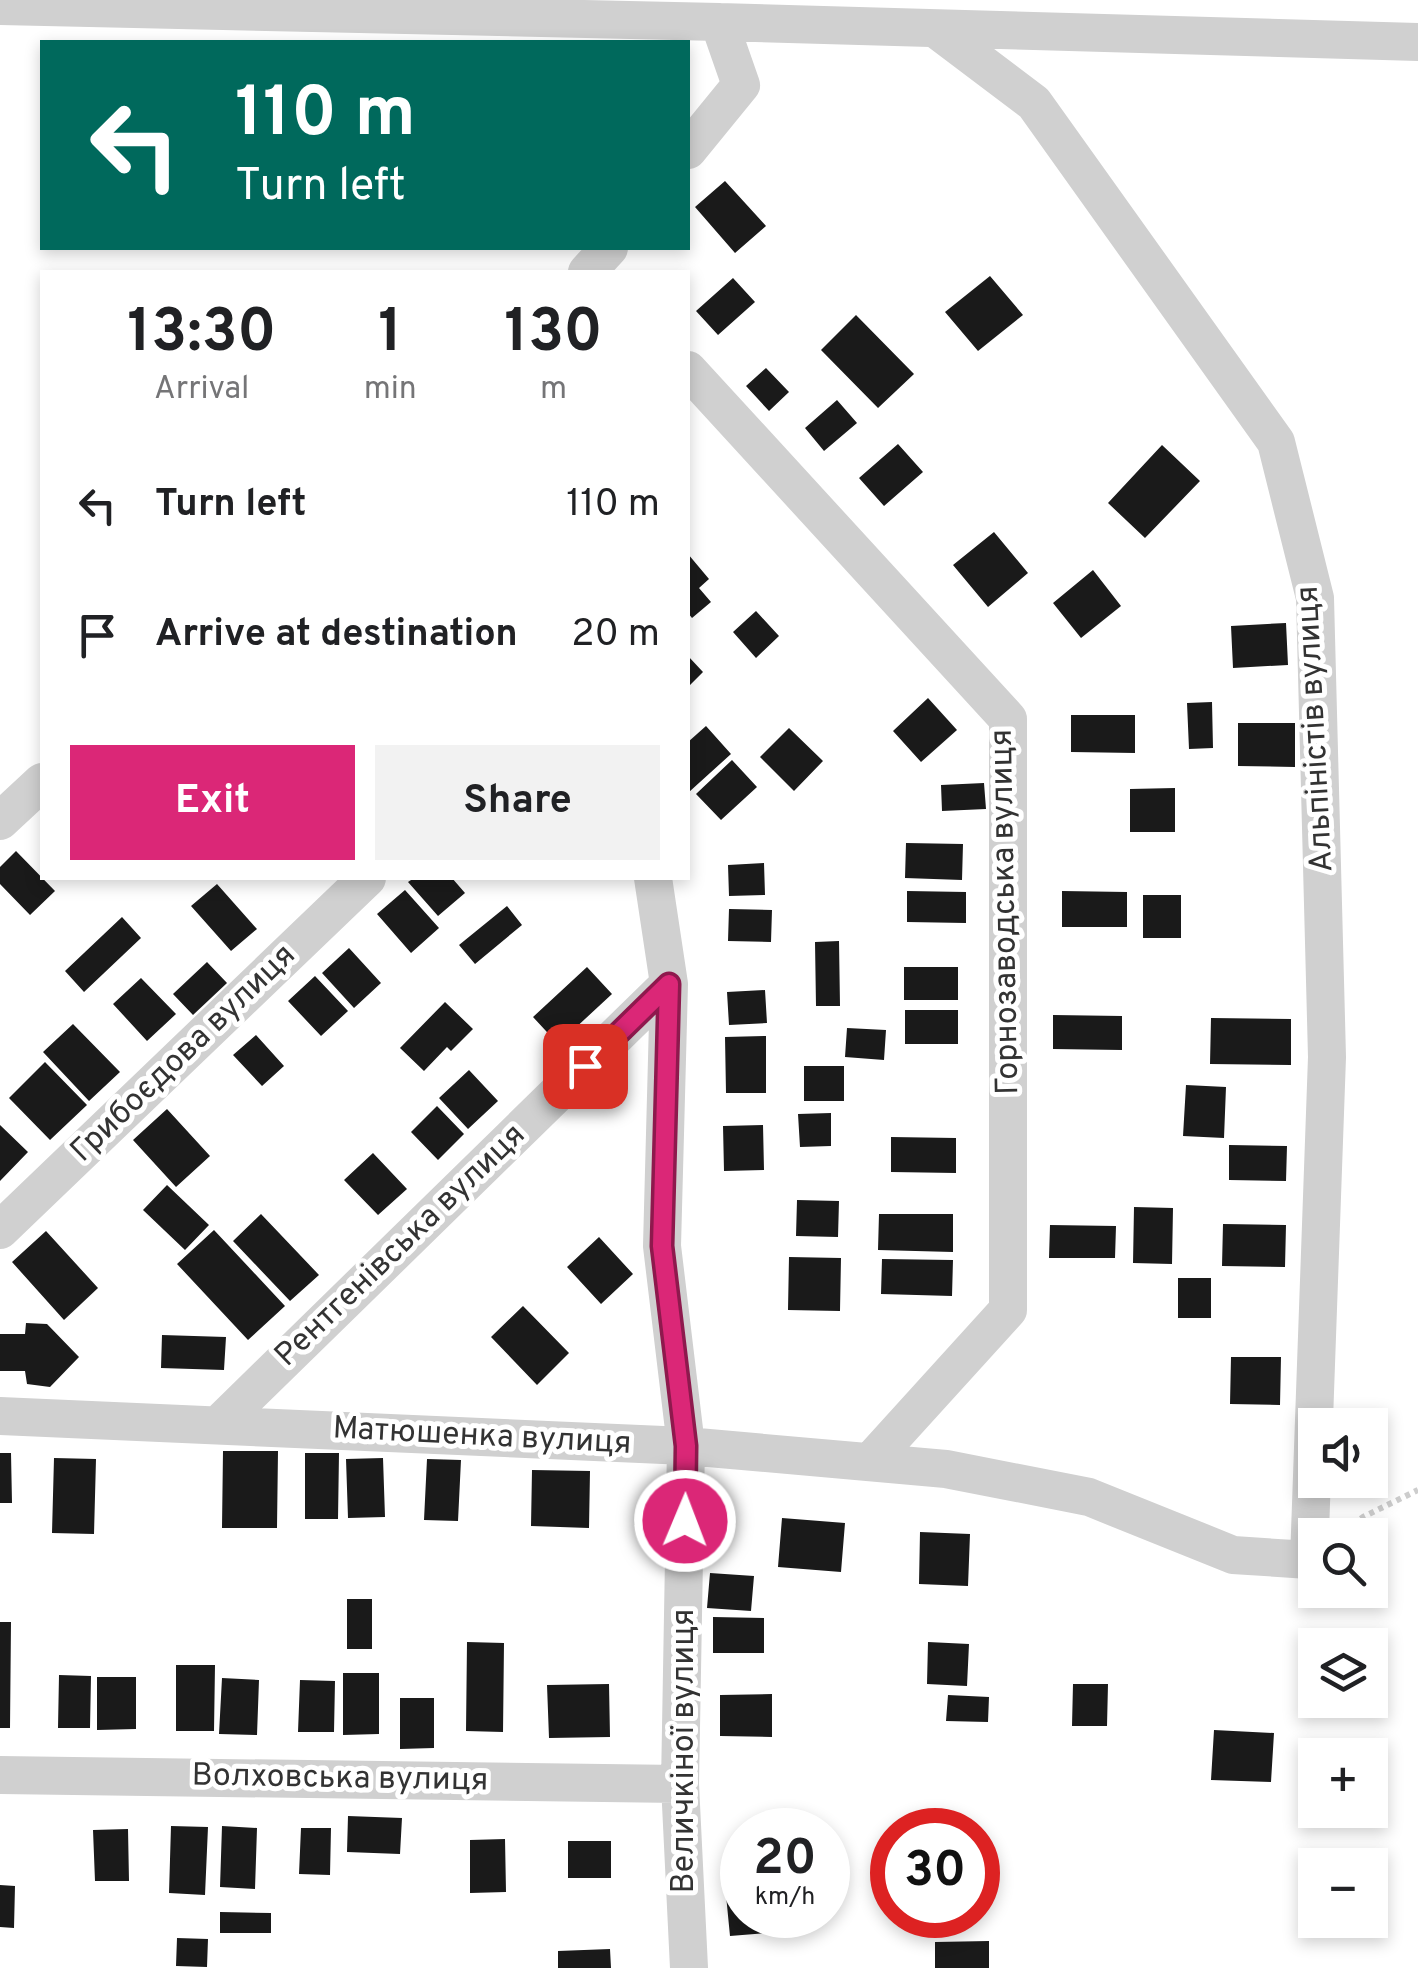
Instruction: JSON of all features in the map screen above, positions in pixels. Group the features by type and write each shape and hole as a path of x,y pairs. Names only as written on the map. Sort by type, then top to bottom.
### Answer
{"street":[{"path":"0,6 1418,42"},
{"path":"690,148 741,84 719,22"},
{"name":"Альпіністів вулиця","path":"936,29 1034,103 1276,442 1315,598 1327,1057 1311,1518"},
{"name":"Горнозаводська вулиця","path":"690,372 1008,719 1008,1310 870,1462"},
{"path":"0,821 40,784"},
{"name":"Грибоєдова вулиця","path":"0,1230 365,880"},
{"name":"Величкіної вулиця","path":"653,880 669,984 662,1246 686,1446 680,1784 689,1968"},
{"name":"Рентгенівська вулиця","path":"218,1425 669,984"},
{"name":"Матюшенка вулиця","path":"0,1416 686,1446 946,1469 1089,1497 1234,1555 1298,1559"},
{"name":"Волховська вулиця","path":"0,1775 680,1784"}],"path":[{"path":"1361,1518 1418,1490"}],"building":[{"path":"725,181 766,226 735,253 695,207"},
{"path":"990,276 1023,315 978,351 945,312"},
{"path":"733,278 755,302 718,335 696,311"},
{"path":"856,315 914,374 878,408 821,350"},
{"path":"766,368 789,392 769,411 746,386"},
{"path":"837,400 857,423 824,451 805,428"},
{"path":"898,444 923,472 884,506 859,478"},
{"path":"1162,445 1200,481 1145,538 1108,503"},
{"path":"994,532 1028,573 988,607 953,565"},
{"path":"690,556 709,579 699,588 711,602 692,618"},
{"path":"1093,570 1121,606 1081,638 1053,603"},
{"path":"756,611 779,636 756,658 733,632"},
{"path":"1286,623 1288,665 1233,668 1231,626"},
{"path":"690,658 703,672 690,685"},
{"path":"928,698 957,730 921,762 893,731"},
{"path":"1212,702 1213,748 1189,749 1187,703"},
{"path":"1071,715 1135,715 1135,753 1071,752"},
{"path":"1238,723 1295,723 1295,767 1238,766"},
{"path":"706,726 731,754 690,791 690,740"},
{"path":"789,728 823,761 794,791 760,757"},
{"path":"732,760 757,787 721,820 696,794"},
{"path":"984,783 986,809 942,811 941,785"},
{"path":"1175,788 1175,832 1130,832 1130,789"},
{"path":"906,843 963,844 962,880 905,878"},
{"path":"16,851 40,880 55,891 30,915 0,884 0,867"},
{"path":"764,863 765,895 729,896 728,865"},
{"path":"454,880 465,893 438,916 408,882"},
{"path":"217,884 257,929 231,951 191,906"},
{"path":"405,890 439,928 411,953 377,914"},
{"path":"907,891 966,892 966,923 907,922"},
{"path":"1062,891 1127,892 1127,927 1062,927"},
{"path":"1143,895 1181,895 1181,938 1143,938"},
{"path":"507,906 522,925 475,964 459,945"},
{"path":"729,909 772,910 771,942 728,941"},
{"path":"122,917 141,938 84,992 65,971"},
{"path":"839,941 840,1006 816,1006 815,942"},
{"path":"349,948 381,983 354,1008 322,973"},
{"path":"207,962 227,983 193,1015 173,994"},
{"path":"587,967 612,994 558,1044 533,1017"},
{"path":"904,967 958,967 958,1000 904,1000"},
{"path":"315,976 348,1011 321,1036 288,1001"},
{"path":"141,978 176,1014 147,1041 113,1004"},
{"path":"765,990 767,1023 729,1025 727,992"},
{"path":"445,1002 473,1029 451,1051 447,1047 424,1071 400,1048"},
{"path":"905,1010 958,1010 958,1044 905,1044"},
{"path":"1053,1015 1122,1016 1122,1050 1053,1049"},
{"path":"1211,1018 1291,1019 1291,1065 1210,1064"},
{"path":"73,1024 120,1072 89,1101 43,1052"},
{"path":"847,1028 886,1030 884,1060 845,1057"},
{"path":"256,1035 284,1066 262,1086 233,1055"},
{"path":"766,1036 766,1093 726,1093 725,1037"},
{"path":"45,1062 87,1105 50,1140 9,1098"},
{"path":"804,1066 844,1066 844,1101 804,1101"},
{"path":"469,1070 498,1101 468,1129 439,1098"},
{"path":"1186,1085 1226,1087 1224,1138 1183,1136"},
{"path":"437,1106 464,1134 438,1160 411,1132"},
{"path":"167,1109 210,1156 176,1187 133,1140"},
{"path":"831,1113 831,1146 800,1147 798,1114"},
{"path":"0,1125 28,1152 0,1181"},
{"path":"763,1125 764,1170 724,1171 723,1126"},
{"path":"891,1137 956,1138 956,1173 891,1172"},
{"path":"1229,1145 1287,1146 1286,1181 1229,1180"},
{"path":"373,1153 407,1189 378,1215 344,1180"},
{"path":"167,1185 209,1225 185,1250 143,1210"},
{"path":"797,1200 839,1201 838,1237 796,1236"},
{"path":"1134,1207 1173,1208 1172,1264 1133,1263"},
{"path":"261,1214 319,1275 290,1301 233,1241"},
{"path":"879,1214 953,1214 953,1252 878,1250"},
{"path":"1223,1224 1286,1225 1285,1267 1222,1266"},
{"path":"1050,1225 1116,1226 1115,1258 1049,1258"},
{"path":"214,1230 285,1306 248,1340 177,1264"},
{"path":"46,1231 98,1288 64,1320 12,1262"},
{"path":"599,1237 633,1274 601,1304 567,1267"},
{"path":"789,1257 841,1258 840,1311 788,1310"},
{"path":"882,1259 953,1260 952,1296 881,1294"},
{"path":"1178,1278 1211,1278 1211,1318 1178,1318"},
{"path":"523,1306 569,1353 537,1385 491,1337"},
{"path":"26,1323 47,1324 79,1357 50,1387 27,1384 25,1371 0,1371 0,1334 25,1334"},
{"path":"162,1335 226,1337 224,1370 161,1368"},
{"path":"1231,1357 1281,1357 1280,1405 1230,1404"},
{"path":"223,1451 278,1451 277,1528 222,1528"},
{"path":"0,1453 11,1453 12,1503 0,1503"},
{"path":"305,1453 339,1453 338,1519 305,1519"},
{"path":"54,1458 96,1459 94,1534 52,1533"},
{"path":"383,1458 385,1517 348,1518 346,1459"},
{"path":"427,1459 461,1460 458,1521 424,1520"},
{"path":"532,1470 590,1471 589,1528 531,1526"},
{"path":"782,1518 845,1523 841,1572 778,1567"},
{"path":"920,1532 970,1534 968,1586 919,1584"},
{"path":"710,1573 754,1576 751,1611 707,1608"},
{"path":"347,1599 372,1599 372,1649 347,1649"},
{"path":"713,1617 764,1618 764,1653 713,1653"},
{"path":"0,1622 11,1622 10,1728 0,1728"},
{"path":"467,1642 504,1643 503,1732 466,1731"},
{"path":"928,1642 969,1644 967,1686 927,1684"},
{"path":"176,1665 215,1665 214,1731 176,1731"},
{"path":"343,1673 379,1673 379,1734 343,1735"},
{"path":"59,1675 91,1676 90,1728 58,1728"},
{"path":"97,1677 136,1677 136,1729 97,1730"},
{"path":"222,1678 259,1680 257,1735 219,1734"},
{"path":"300,1680 335,1681 334,1732 298,1732"},
{"path":"609,1684 610,1737 549,1738 547,1685"},
{"path":"1073,1684 1108,1684 1107,1726 1072,1726"},
{"path":"772,1694 772,1737 720,1736 720,1695"},
{"path":"948,1695 989,1697 988,1722 946,1721"},
{"path":"400,1698 434,1698 434,1748 400,1749"},
{"path":"1214,1730 1274,1733 1271,1782 1211,1780"},
{"path":"348,1816 402,1818 400,1854 347,1852"},
{"path":"171,1826 208,1827 205,1895 169,1893"},
{"path":"222,1826 257,1828 255,1889 220,1887"},
{"path":"301,1828 331,1828 330,1875 299,1874"},
{"path":"128,1829 129,1881 95,1881 93,1830"},
{"path":"505,1839 506,1892 470,1893 470,1840"},
{"path":"568,1841 611,1841 611,1878 568,1878"},
{"path":"0,1885 15,1886 14,1928 0,1927"},
{"path":"220,1912 271,1913 271,1933 220,1933"},
{"path":"177,1938 208,1939 207,1967 176,1966"},
{"path":"989,1941 989,1968 935,1968 935,1942"},
{"path":"610,1949 611,1968 558,1968 558,1951"}],"route":[{"path":"585,1066 669,984 662,1246 686,1446 685,1521"}]}
